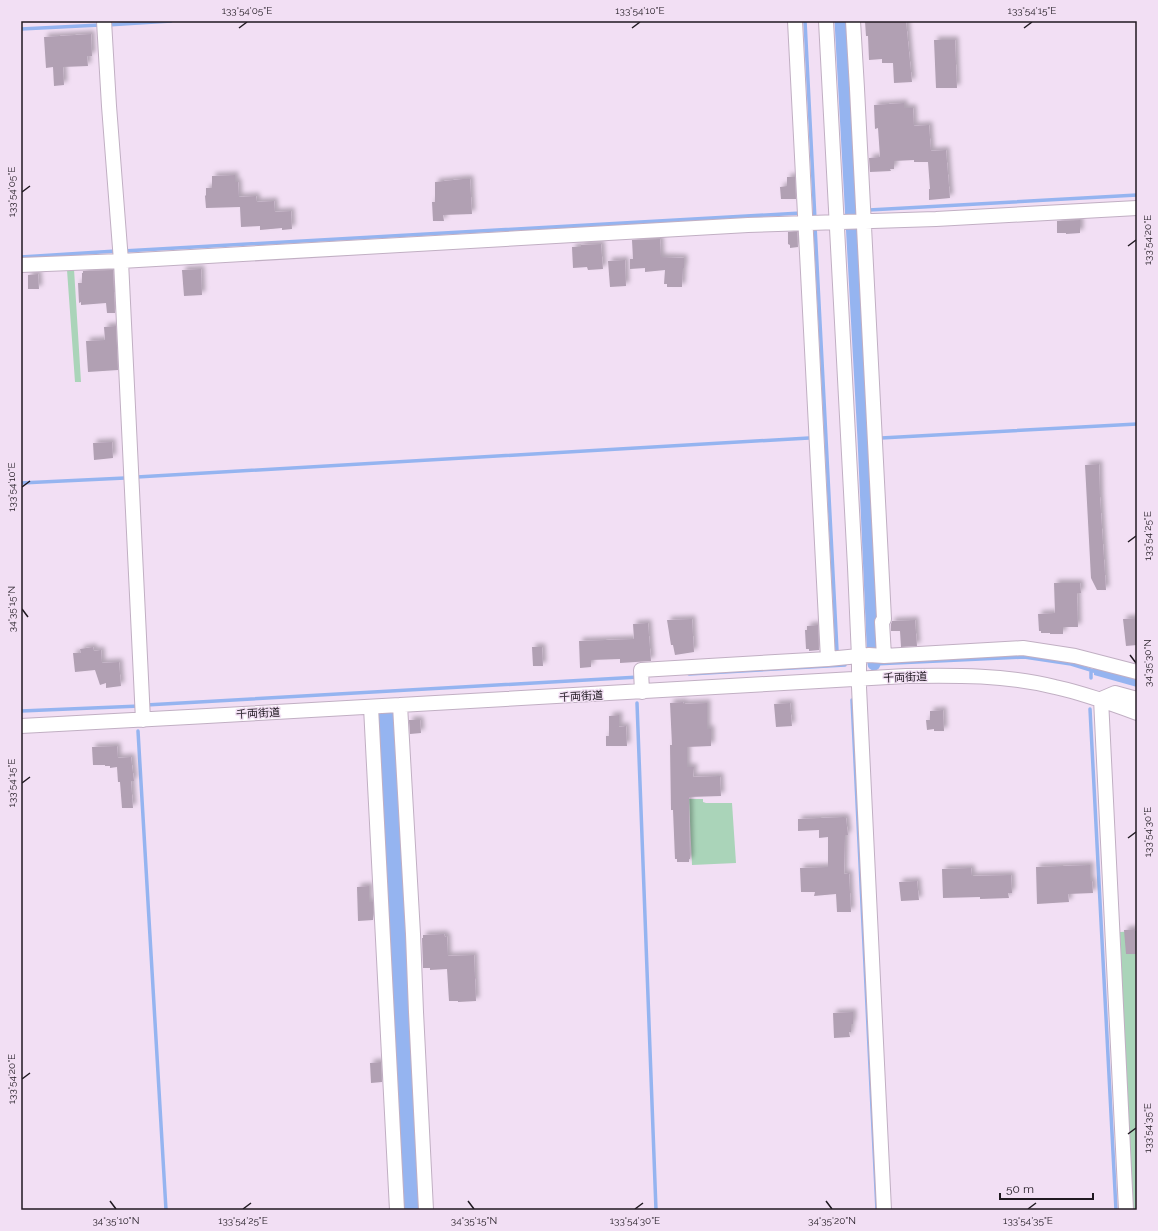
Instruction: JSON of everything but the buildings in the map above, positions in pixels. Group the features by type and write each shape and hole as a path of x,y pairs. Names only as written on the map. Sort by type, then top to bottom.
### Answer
{"street":[{"path":"795,21 809,219 828,659"},
{"path":"826,21 851,221 884,619 872,656 859,679 884,1210"},
{"path":"853,21 851,221 872,656"},
{"path":"105,24 109,106 120,254 143,709"},
{"path":"21,265 120,254 748,225 809,219 851,221 936,219 1137,208"},
{"path":"642,682 641,670 1023,648 1075,656 1137,672"},
{"name":"千両街道","path":"21,726 143,709 371,707 642,682 859,679 950,675 1032,682 1054,686 1101,699 1136,711"},
{"path":"1101,699 1126,1210"},
{"path":"400,705 413,926 426,1210"},
{"path":"371,707 397,1210"}],"green space":[{"path":"74,269 81,382 75,382 67,270"},
{"path":"689,799 703,799 703,802 706,803 732,803 736,863 692,865"},
{"path":"1137,931 1137,1210 1130,1210 1120,932"}],"water":[{"path":"1094,667 1137,678 1137,687 1094,675"}],"waterway":[{"path":"107,25 171,21"},
{"path":"805,21 815,220"},
{"path":"841,21 864,439 874,664"},
{"path":"21,29 100,25"},
{"path":"869,210 1137,195"},
{"path":"850,211 857,211"},
{"path":"123,251 801,213"},
{"path":"815,226 837,651"},
{"path":"21,257 116,251"},
{"path":"881,438 1137,424"},
{"path":"137,477 809,438"},
{"path":"864,439 869,438"},
{"path":"21,483 125,478"},
{"path":"874,664 1024,657 1071,664 1097,672"},
{"path":"689,674 845,665"},
{"path":"1091,670 1091,678"},
{"path":"146,705 639,677"},
{"path":"852,700 877,1210"},
{"path":"637,703 656,1210"},
{"path":"21,711 140,706"},
{"path":"1090,709 1116,1210"},
{"path":"385,718 411,1210"},
{"path":"138,731 166,1210"}]}
